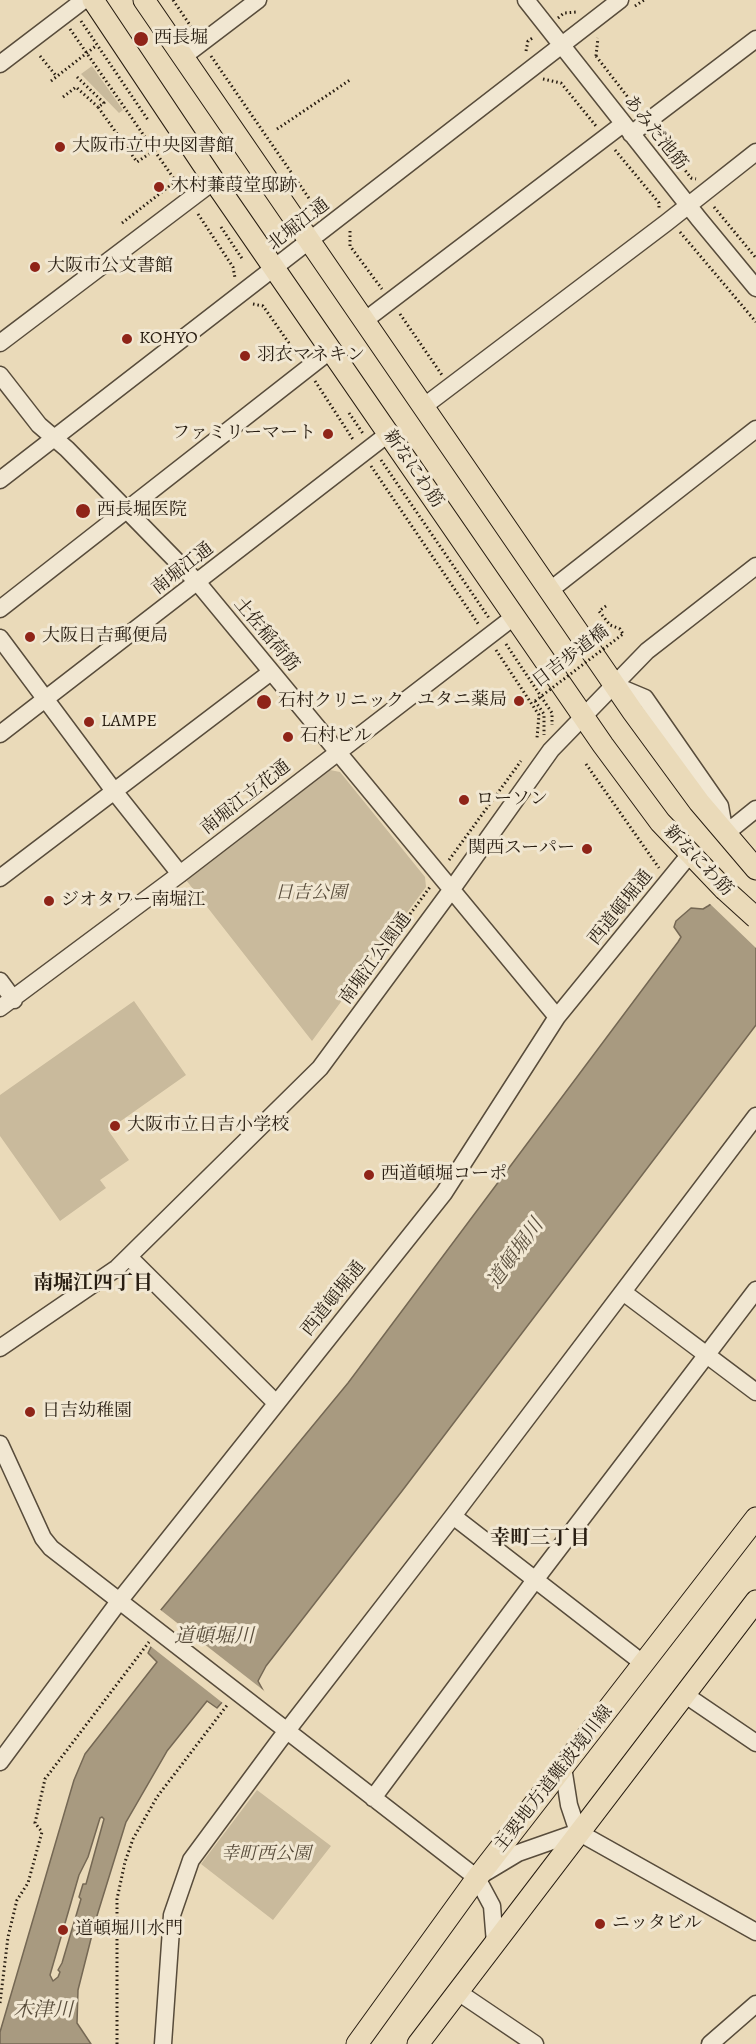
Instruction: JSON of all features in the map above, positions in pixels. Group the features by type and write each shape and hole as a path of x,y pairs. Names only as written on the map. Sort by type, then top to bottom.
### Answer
{"main road":[{"name":"新なにわ筋","path":"93,0 200,191 276,268 331,350 374,444 515,616 660,822 724,889 756,918"},
{"name":"新なにわ筋","path":"144,0 614,685 699,802 755,868"},
{"name":"主要地方道難波境川線","path":"357,2044 477,1878 756,1518"},
{"path":"418,2044 756,1601"}],"street":[{"path":"183,57 258,0"},
{"name":"あみだ池筋","path":"526,0 756,288"},
{"name":"北堀江通","path":"0,480 620,0"},
{"path":"0,64 73,9"},
{"path":"364,321 627,129 756,39"},
{"path":"423,407 756,152"},
{"path":"0,343 200,191"},
{"path":"0,609 331,350"},
{"name":"土佐稲荷筋","path":"0,375 39,425 198,582 557,1017"},
{"path":"549,591 756,429"},
{"name":"南堀江通","path":"0,734 374,444"},
{"name":"南堀江公園通","path":"0,1348 117,1268 320,1068 452,889 550,750 647,651 756,566"},
{"name":"南堀江立花通","path":"7,1004 515,616"},
{"path":"0,638 114,791 180,874"},
{"path":"0,878 271,672"},
{"path":"725,834 756,809"},
{"name":"西道頓堀通","path":"0,1762 120,1600 444,1193 557,1017 690,854"},
{"path":"0,981 7,1004"},
{"path":"163,2044 172,1915 191,1860 756,1116"},
{"path":"129,1257 276,1403"},
{"path":"373,1798 535,1580 756,1290"},
{"path":"623,1292 756,1392"},
{"path":"0,1444 43,1538 51,1548 477,1878 492,1906 495,1943"},
{"path":"453,1516 644,1664"},
{"path":"684,1695 756,1743"},
{"path":"563,1767 569,1804 578,1832 756,1932"},
{"path":"477,1878 518,1853 578,1832"},
{"path":"458,1992 535,2044"},
{"path":"710,2044 756,2004"}],"path":[{"path":"173,0 315,207 329,207"},
{"path":"73,9 87,53 160,160 176,181 200,191"},
{"path":"73,9 152,124"},
{"path":"564,13 580,12"},
{"path":"596,56 598,35"},
{"path":"524,58 528,41"},
{"path":"51,81 97,45"},
{"path":"40,56 57,77"},
{"path":"77,76 104,103 98,107"},
{"path":"540,79 561,83"},
{"path":"277,129 316,100 350,80"},
{"path":"63,97 76,87 98,107 137,162 149,154"},
{"path":"125,118 129,114"},
{"path":"156,163 160,160"},
{"path":"123,223 185,174 200,191 233,267 235,281"},
{"path":"714,207 756,258"},
{"path":"217,221 243,260"},
{"path":"350,225 350,246"},
{"path":"682,232 756,322"},
{"path":"252,303 263,306"},
{"path":"347,409 374,444 492,634 538,715 538,737 531,746"},
{"path":"374,444 492,634 552,713 550,750"},
{"name":"日吉歩道橋","path":"544,730 544,714 535,701 623,634 620,629 610,625 599,611 606,606"},
{"path":"445,865 524,756"},
{"path":"586,764 662,872 665,885"},
{"path":"396,934 432,884"},
{"path":"0,2003 8,1937 17,1900 28,1883 42,1832 35,1822 45,1779 147,1644"},
{"path":"117,2044 117,1899 125,1862 133,1839 157,1797 227,1706"}],"green space":[{"path":"92,66 123,110 119,113 81,74"},
{"name":"日吉公園","path":"330,770 340,772 425,877 426,887 312,1041 186,880"},
{"path":"134,1001 186,1075 108,1130 129,1160 100,1180 106,1188 60,1221 0,1136 0,1095"},
{"name":"幸町西公園","path":"257,1790 331,1846 273,1920 201,1864"}],"water":[{"name":"道頓堀川","path":"756,875 756,1025 266,1666 258,1681 264,1692 224,1700 217,1708 207,1701 167,1751 126,1822 96,1919 78,1990 77,2023 91,2044 0,2044 0,2032 74,1780 85,1754 157,1662 148,1653 153,1643 160,1611 348,1383 678,942 681,937 674,927 676,921 691,908 703,909","holes":["100,1818 104,1819 58,1970 60,1972 53,1981 50,1975 79,1875 88,1857"]}],"pier":[{"path":"756,872 756,948 708,902"},
{"path":"158,1608 267,1693 224,1704 149,1645"}],"place":[{"name":"西長堀","path":"141,39"},
{"name":"大阪市立中央図書館","path":"60,147"},
{"name":"木村蒹葭堂邸跡","path":"159,187"},
{"name":"大阪市公文書館","path":"35,267"},
{"name":"KOHYO","path":"127,339"},
{"name":"羽衣マネキン","path":"245,356"},
{"name":"ファミリーマート","path":"328,434"},
{"name":"西長堀医院","path":"83,511"},
{"name":"大阪日吉郵便局","path":"30,637"},
{"name":"ユタニ薬局","path":"519,701"},
{"name":"石村クリニック","path":"264,702"},
{"name":"LAMPE","path":"89,722"},
{"name":"石村ビル","path":"288,737"},
{"name":"ローソン","path":"464,800"},
{"name":"関西スーパー","path":"587,849"},
{"name":"ジオタワー南堀江","path":"49,901"},
{"name":"大阪市立日吉小学校","path":"115,1126"},
{"name":"西道頓堀コーポ","path":"369,1175"},
{"name":"日吉幼稚園","path":"30,1412"},
{"name":"ニッタビル","path":"600,1924"},
{"name":"道頓堀川水門","path":"63,1930"}],"district":[{"name":"南堀江四丁目","path":"93,1284"},
{"name":"幸町三丁目","path":"540,1539"}],"water label":[{"name":"木津川","path":"43,2011"}]}
